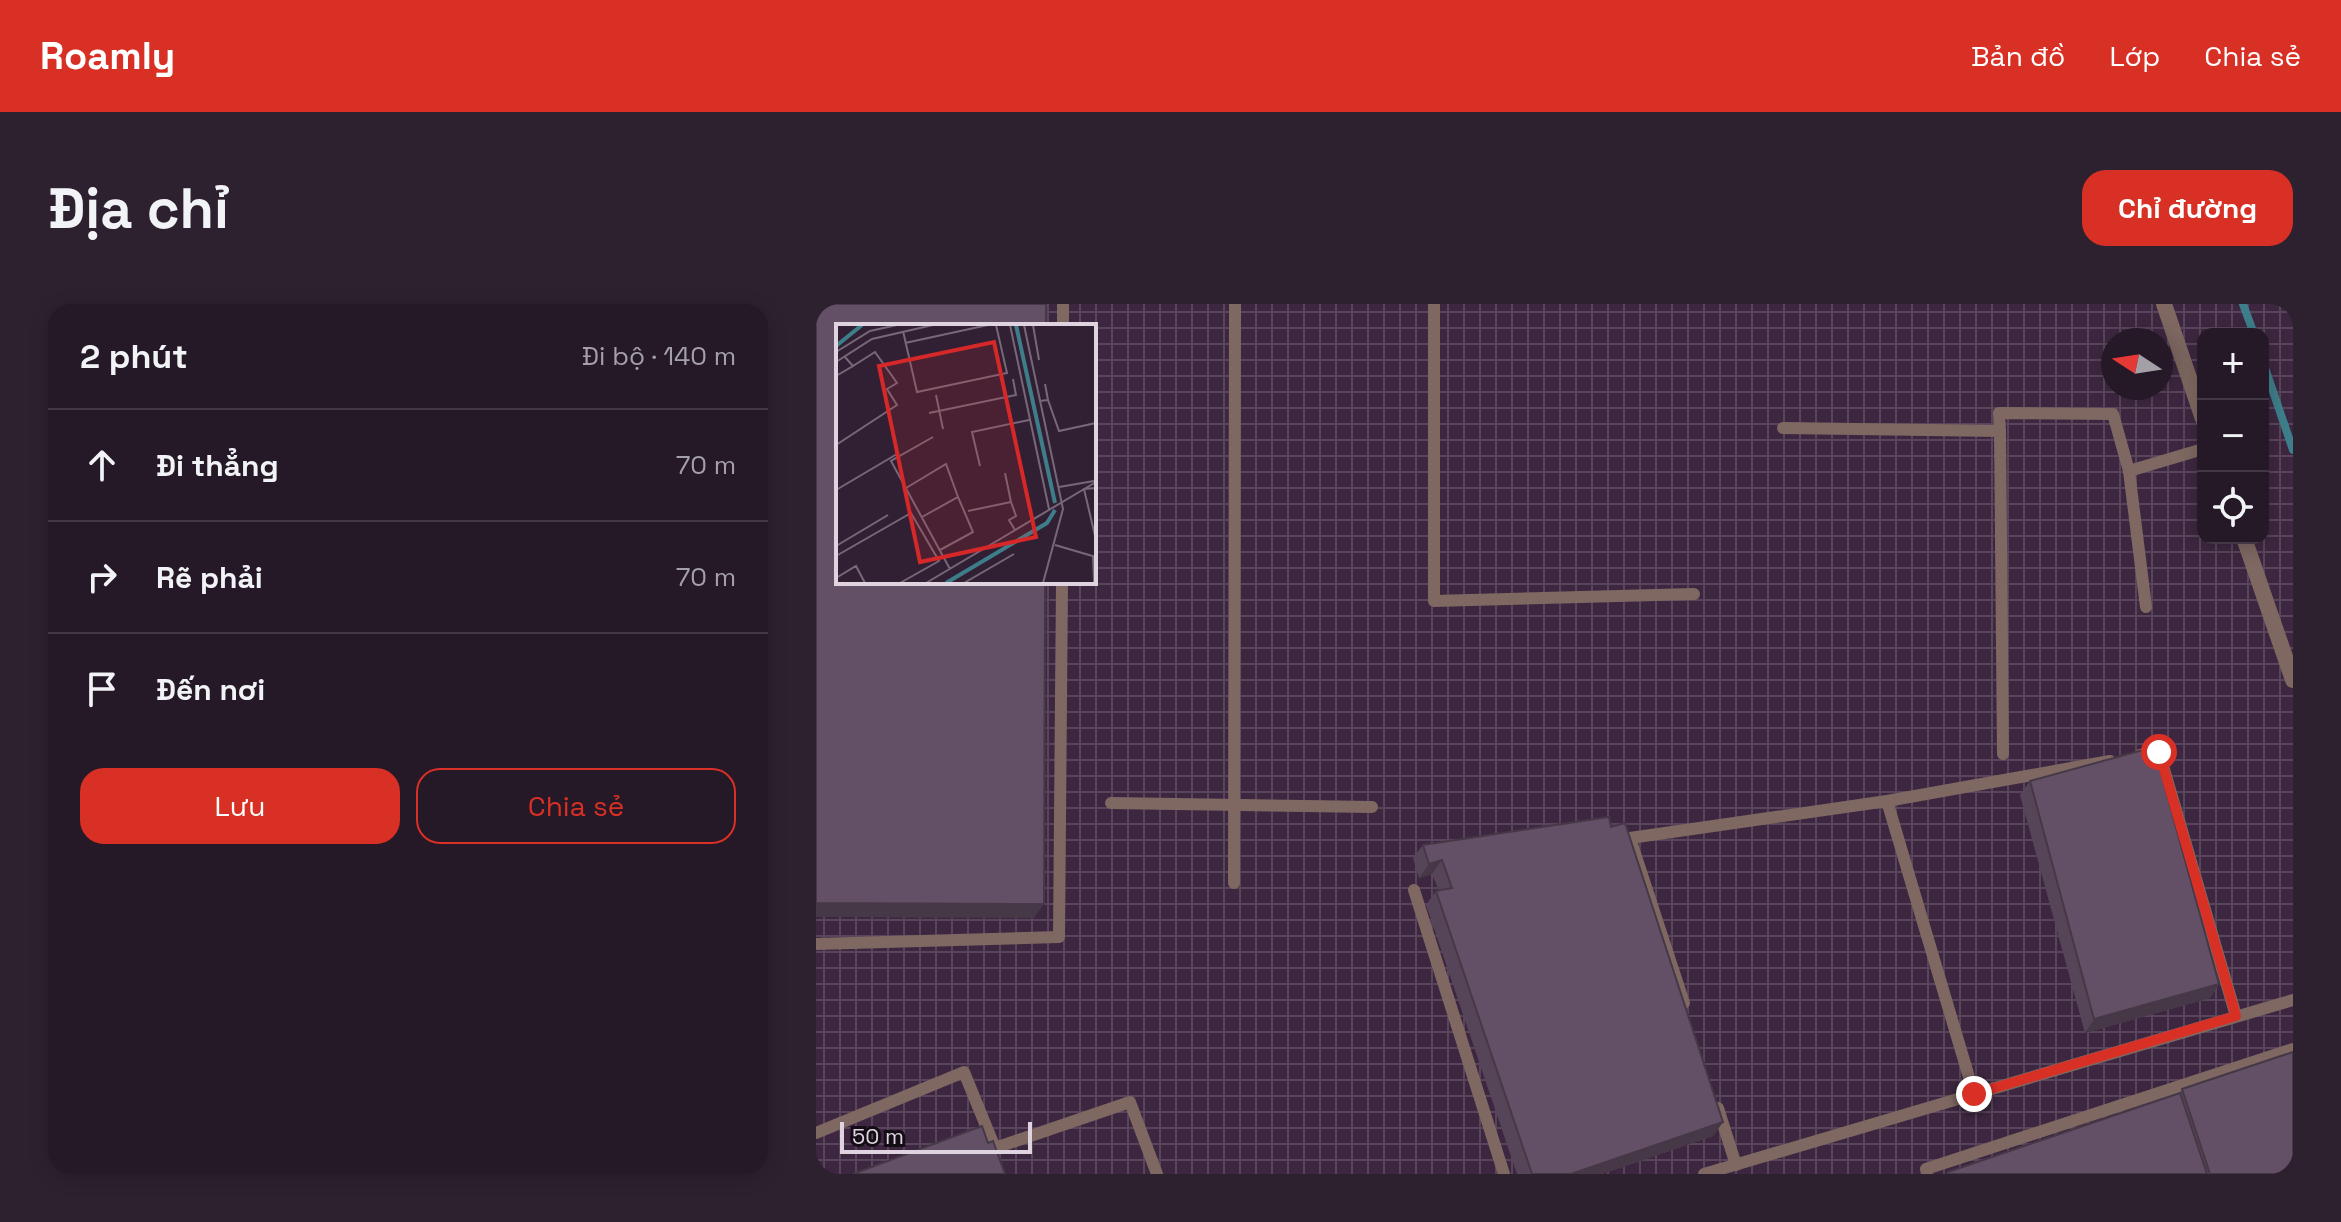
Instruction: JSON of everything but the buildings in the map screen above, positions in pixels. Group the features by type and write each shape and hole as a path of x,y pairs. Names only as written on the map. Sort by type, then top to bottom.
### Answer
{"street":[{"path":"2164,304 2197,401"},
{"path":"2246,544 2293,680"}],"lane":[{"path":"1234,883 1235,304"},
{"path":"1434,304 1434,601 1694,594"},
{"path":"2003,754 1999,413 2113,414 2129,471 2146,607"},
{"path":"1783,428 2000,431"},
{"path":"2129,471 2197,451"},
{"path":"816,944 1059,937 1062,584"},
{"path":"1688,1016 1630,838 1887,801 2159,752 2236,1016"},
{"path":"1887,801 1974,1094"},
{"path":"1111,803 1372,807"},
{"path":"1414,890 1504,1174"},
{"path":"1704,1174 2293,1000"},
{"path":"1927,1174 1926,1169 2293,1049"},
{"path":"816,1133 964,1072 995,1148 1130,1102 1157,1174"},
{"path":"1712,1090 1736,1165"}],"shaded area":[{"path":"816,304 2293,304 2293,1174 816,1174"}],"waterway":[{"path":"2243,304 2252,328"},
{"path":"2269,380 2293,450"}],"route":[{"path":"1974,1094 2236,1016 2159,752"}]}
